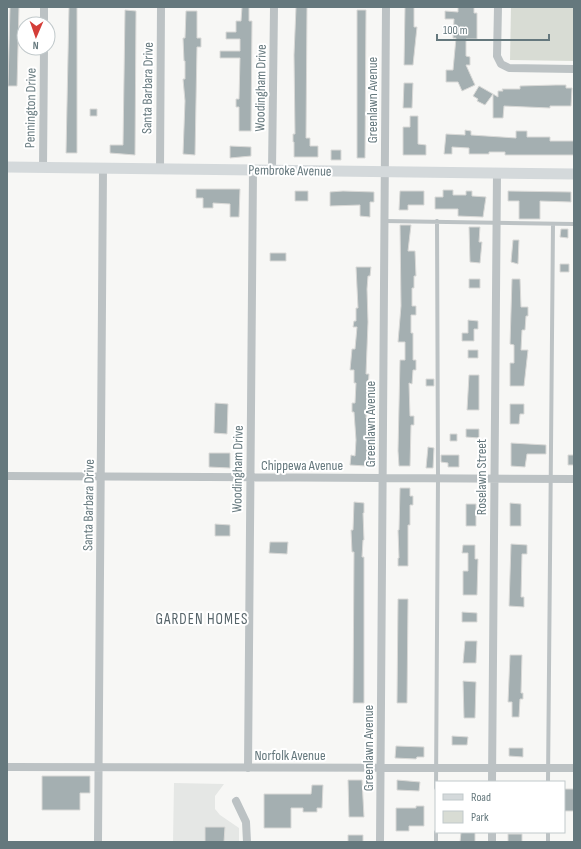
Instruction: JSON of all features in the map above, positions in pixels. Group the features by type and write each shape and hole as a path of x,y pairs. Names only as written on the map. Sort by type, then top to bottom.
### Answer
{"street":[{"name":"Santa Barbara Drive","path":"160,169 161,7"},
{"name":"Woodingham Drive","path":"272,170 274,7"},
{"name":"Greenlawn Avenue","path":"380,842 386,7"},
{"path":"498,7 498,56 500,64 509,68 574,69"},
{"name":"Pennington Drive","path":"43,167 44,56"},
{"name":"Pembroke Avenue","path":"7,167 574,174"},
{"name":"Santa Barbara Drive","path":"98,842 103,169"},
{"name":"Woodingham Drive","path":"248,768 253,170"},
{"name":"Roselawn Street","path":"492,781 497,173"},
{"name":"Chippewa Avenue","path":"7,476 101,478 574,479"},
{"name":"Norfolk Avenue","path":"7,767 574,768"},
{"path":"236,801 246,822 247,842"}],"lane":[{"path":"384,221 574,224"},
{"path":"436,781 438,478 437,221"},
{"path":"548,781 553,224"}],"shaded area":[{"path":"174,783 224,784 215,796 215,809 220,815 239,828 239,842 173,842"}],"green space":[{"path":"511,7 574,7 574,61 510,60"}],"building":[{"path":"10,7 19,7 19,16 16,16 17,86 8,86"},
{"path":"69,7 77,7 77,153 66,153"},
{"path":"242,7 249,7 249,21 252,21 251,131 239,131 239,107 236,107 236,99 239,99 240,58 220,58 220,51 240,51 240,39 226,39 226,32 236,32 236,21 241,21"},
{"path":"296,7 307,7 306,138 310,138 310,146 318,146 318,157 294,157 294,55"},
{"path":"405,7 414,7 414,27 417,27 413,65 404,65"},
{"path":"458,7 474,7 474,13 477,13 477,39 466,39 466,56 470,57 470,65 466,65 475,85 462,91 458,82 446,82 446,70 453,70 456,38 453,38 454,19 445,19 445,11 458,12"},
{"path":"125,10 136,11 135,155 110,153 110,145 123,145"},
{"path":"357,10 366,10 365,158 357,158"},
{"path":"186,11 197,11 197,38 201,38 201,47 197,47 195,155 183,154 185,101 183,79 185,79 185,61 183,38 185,38"},
{"path":"404,83 413,83 412,108 403,108"},
{"path":"566,85 566,88 572,88 571,106 550,106 550,108 504,106 503,118 493,118 493,94 498,97 498,91 503,91 502,89 520,89 520,86"},
{"path":"479,86 493,94 485,105 477,101 478,99 473,96"},
{"path":"90,109 97,109 97,116 90,116"},
{"path":"410,116 418,116 418,144 426,145 426,155 403,155 403,127 410,127"},
{"path":"465,130 471,131 471,135 516,138 516,131 527,131 527,137 550,137 550,141 574,141 574,155 505,155 505,152 469,154 469,148 452,147 452,154 444,154 446,134 465,135"},
{"path":"230,146 251,147 251,156 230,158"},
{"path":"331,150 341,150 341,160 331,160"},
{"path":"196,189 240,189 239,217 230,217 230,204 213,203 213,208 203,208 203,198 196,198"},
{"path":"443,190 453,190 453,195 466,195 466,191 472,191 472,196 486,197 483,217 458,216 458,209 435,209 435,197 443,197"},
{"path":"295,191 308,191 308,201 295,201"},
{"path":"400,191 424,191 424,205 408,205 408,210 399,210"},
{"path":"508,191 571,192 571,202 540,201 540,219 519,219 519,201 508,201"},
{"path":"330,192 374,192 374,202 370,202 370,217 360,216 360,205 330,206"},
{"path":"400,225 411,225 408,251 415,251 416,276 414,276 414,288 412,288 412,306 416,306 416,315 411,315 411,333 413,333 413,360 416,360 416,370 413,370 412,384 409,383 410,416 414,416 414,425 411,425 410,466 399,466 398,451 400,360 405,360 405,342 398,342 401,306"},
{"path":"469,227 480,227 479,242 482,242 480,263 470,262"},
{"path":"561,229 568,229 568,238 560,237"},
{"path":"513,240 519,240 518,264 511,262"},
{"path":"270,253 286,253 286,261 270,261"},
{"path":"560,264 569,264 569,272 560,272"},
{"path":"356,267 371,267 370,276 368,276 367,289 368,322 366,374 369,374 366,418 370,418 370,431 366,466 350,465 351,455 355,456 356,440 352,403 355,403 356,383 354,383 354,370 350,370 352,349 355,349 357,327 353,327 354,321 356,321 356,308 358,308"},
{"path":"469,279 480,279 480,288 469,288"},
{"path":"512,279 520,279 521,307 528,307 525,330 522,330 521,350 528,350 524,386 510,386 510,363 514,363 514,345 510,344"},
{"path":"468,320 478,321 478,329 474,329 474,341 462,341 462,333 468,333"},
{"path":"468,350 478,350 478,358 468,358"},
{"path":"469,375 479,375 479,410 467,410"},
{"path":"426,379 434,379 434,386 426,386"},
{"path":"215,403 228,404 227,434 214,433"},
{"path":"510,404 524,404 524,414 520,414 519,424 510,424"},
{"path":"466,429 479,429 479,438 466,437"},
{"path":"450,434 457,434 457,441 450,441"},
{"path":"511,443 546,445 546,454 527,454 525,467 511,466"},
{"path":"428,447 434,448 433,468 426,468"},
{"path":"209,453 230,453 230,468 209,467"},
{"path":"441,455 459,455 459,467 448,467 448,463 441,462"},
{"path":"568,455 574,455 574,465 568,465"},
{"path":"400,488 410,488 410,496 413,496 413,505 410,505 410,525 408,525 408,566 398,566"},
{"path":"354,502 364,503 364,540 362,557 364,557 364,703 353,703 354,552 352,552 351,530 353,530"},
{"path":"510,503 521,504 521,526 510,526"},
{"path":"466,504 476,504 476,526 466,526"},
{"path":"215,524 230,525 230,536 215,536"},
{"path":"270,542 288,542 287,554 269,553"},
{"path":"511,544 527,545 527,554 522,554 521,597 524,597 524,607 509,606"},
{"path":"463,545 475,545 475,559 478,559 477,595 463,595 463,571 468,571 468,553 462,553"},
{"path":"398,599 408,599 407,703 397,703"},
{"path":"462,612 477,613 477,622 462,622"},
{"path":"465,641 477,641 476,663 463,663"},
{"path":"510,655 522,655 521,693 523,693 523,699 520,699 519,717 512,717 512,702 508,702"},
{"path":"463,681 476,682 475,718 464,718"},
{"path":"452,736 468,737 467,745 452,745"},
{"path":"396,746 424,747 424,757 417,757 416,759 395,758"},
{"path":"509,748 523,748 523,757 509,756"},
{"path":"42,776 90,776 90,793 80,793 80,810 42,810"},
{"path":"348,780 362,780 364,817 349,817"},
{"path":"397,780 420,782 419,791 397,790"},
{"path":"312,785 323,785 322,808 317,808 317,812 303,812 303,808 291,808 291,828 264,828 264,794 311,794"},
{"path":"565,789 574,789 574,811 565,811"},
{"path":"416,806 424,806 424,826 409,826 409,831 396,831 396,808 416,808"},
{"path":"205,827 225,827 224,842 205,842"},
{"path":"461,833 475,833 475,842 460,842"},
{"path":"508,834 522,834 522,842 508,842"},
{"path":"348,835 363,835 363,842 348,842"}],"district":[{"name":"GARDEN HOMES","path":"202,619"}]}
